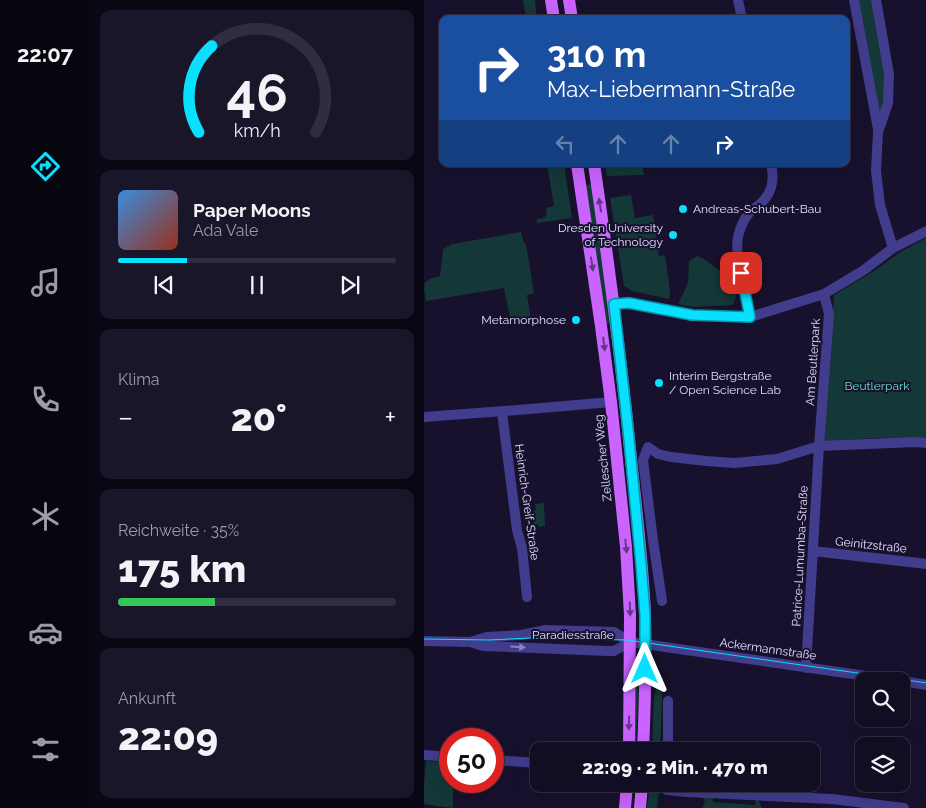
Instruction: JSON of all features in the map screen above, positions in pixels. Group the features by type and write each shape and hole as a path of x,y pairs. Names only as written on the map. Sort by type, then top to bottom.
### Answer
{"main road":[{"path":"551,0 553,15"},
{"path":"569,0 571,15"},
{"name":"Zellescher Weg","path":"576,167 602,326 626,547 630,609 629,742"},
{"path":"594,167 614,304 637,521 644,607 643,742"},
{"path":"625,808 626,792"},
{"path":"640,808 641,792"}],"street":[{"path":"738,0 741,15"},
{"path":"854,0 878,132 876,171 880,205 893,248"},
{"path":"876,0 889,74 888,103 878,132"},
{"path":"750,317 740,269 738,238 741,226 749,213 765,200 772,184 771,167"},
{"path":"614,304 629,303 692,315 750,317 824,294 864,270 893,248 926,231"},
{"name":"Am Beutlerpark","path":"819,446 829,314 824,294"},
{"path":"424,417 611,402"},
{"name":"Heinrich-Greif-Straße","path":"502,412 517,530 522,548 527,597"},
{"path":"662,601 643,460 648,447 658,454 671,457 734,463 777,459 819,446 926,443"},
{"name":"Patrice-Lumumba-Straße","path":"806,668 819,446"},
{"name":"Geinitzstraße","path":"813,551 926,564"},
{"name":"Paradiesstraße","path":"424,641 470,642 546,630 614,632 630,642"},
{"name":"Paradiesstraße","path":"470,642 483,646 608,650 614,650 630,642"},
{"name":"Ackermannstraße","path":"630,642 855,675"},
{"name":"Ackermannstraße","path":"910,682 926,685"},
{"path":"668,701 668,742"},
{"path":"424,755 439,756"},
{"path":"504,761 530,762"},
{"path":"687,792 832,799 862,805 904,808"}],"green space":[{"path":"523,0 535,0 537,15 525,15"},
{"path":"859,0 872,0 887,87 880,115"},
{"path":"548,167 564,167 572,218 537,223 537,219 544,218 547,214 546,208 554,206"},
{"path":"606,167 643,167 644,175 607,176"},
{"path":"592,184 611,323 606,324 584,185"},
{"path":"631,195 635,218 653,215 659,256 665,255 670,291 669,299 632,291 624,286 610,198"},
{"path":"521,232 526,244 534,293 527,295 531,318 511,322 504,288 426,301 425,282 440,276 443,249 452,244"},
{"name":"Beutlerpark","path":"926,238 926,438 874,438 824,442 834,295 874,271 902,251"},
{"path":"697,256 721,271 732,275 737,282 738,289 734,303 731,305 692,307 678,304 688,283 689,262"},
{"path":"544,503 545,526 538,527 538,524 534,524 533,511 536,510 535,504"},
{"path":"635,673 639,673 636,742 634,742"},
{"path":"659,677 663,677 660,742 652,742 654,697"},
{"path":"426,761 439,762 439,793 453,793 453,808 424,804"},
{"path":"649,792 659,792 657,808 647,808"},
{"path":"701,796 713,796 713,802 755,805 756,799 758,799 762,808 702,808 705,802"}],"tram line":[{"path":"424,639 489,640 530,638 627,640 927,683"}],"place":[{"name":"Andreas-Schubert-Bau","path":"683,209"},
{"name":"Dresden University of Technology","path":"673,235"},
{"name":"Metamorphose","path":"576,320"},
{"name":"Interim Bergstraße / Open Science Lab","path":"659,383"}],"route":[{"path":"645,669 645,615 641,564 614,304 629,303 692,315 750,317 741,273"}]}
